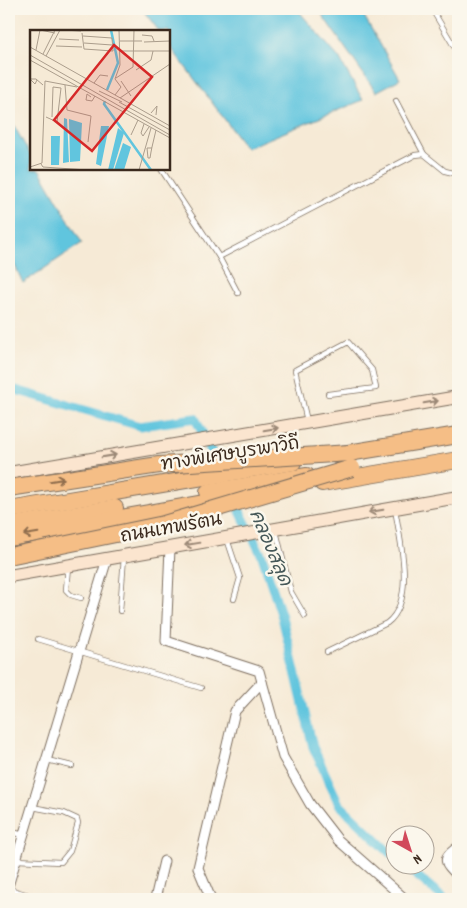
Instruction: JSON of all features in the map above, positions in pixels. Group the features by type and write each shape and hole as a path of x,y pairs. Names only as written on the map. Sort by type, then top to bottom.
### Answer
{"highway":[{"path":"9,500 334,449 458,426"},
{"name":"ทางพิเศษบูรพาวิถี","path":"9,526 351,461 458,435"},
{"name":"ทางพิเศษบูรพาวิถี","path":"9,510 351,461 458,451"},
{"name":"ถนนเทพรัตน","path":"9,538 458,460"},
{"path":"9,488 159,465 351,461"},
{"path":"9,556 164,524 351,461"}],"main road":[{"path":"9,473 458,397"},
{"name":"ถนนเทพรัตน","path":"9,576 458,497"}],"street":[{"path":"170,548 166,642 259,670 283,757 310,804 338,840 405,899"},
{"path":"9,884 107,559"},
{"path":"211,899 198,868 235,711 262,682"},
{"path":"458,847 447,855 446,860 447,865 458,876"},
{"path":"155,899 164,861"}],"lane":[{"path":"436,9 433,11 458,53"},
{"path":"396,101 424,154 445,171 458,174"},
{"path":"219,257 415,155 424,154"},
{"path":"162,170 219,257 238,293"},
{"path":"307,422 295,370 348,342 372,370 376,388 328,394"},
{"path":"327,652 387,622 395,617 399,609 404,571 395,508"},
{"path":"275,529 291,592 305,616"},
{"path":"233,536 240,578 234,598"},
{"path":"120,611 124,555"},
{"path":"68,566 66,590 71,595 81,598"},
{"path":"38,639 201,688"},
{"path":"47,760 72,766"},
{"path":"16,860 61,862 70,851 78,823 77,819 64,812 32,807"},
{"path":"9,831 24,835"},
{"path":"9,889 42,899"}],"water":[{"path":"142,9 297,9 339,58 363,100 246,148 170,46 170,30 158,30"},
{"path":"318,9 360,9 400,79 376,92"},
{"path":"9,117 30,154 30,170 40,170 82,243 23,283 9,253"}],"waterway":[{"name":"คลองสลุด","path":"9,388 140,426 195,418 217,463"},
{"name":"คลองสลุด","path":"234,499 262,556 282,617 313,747 339,804 384,847"},
{"name":"คลองสลุด","path":"417,876 445,899"}]}
